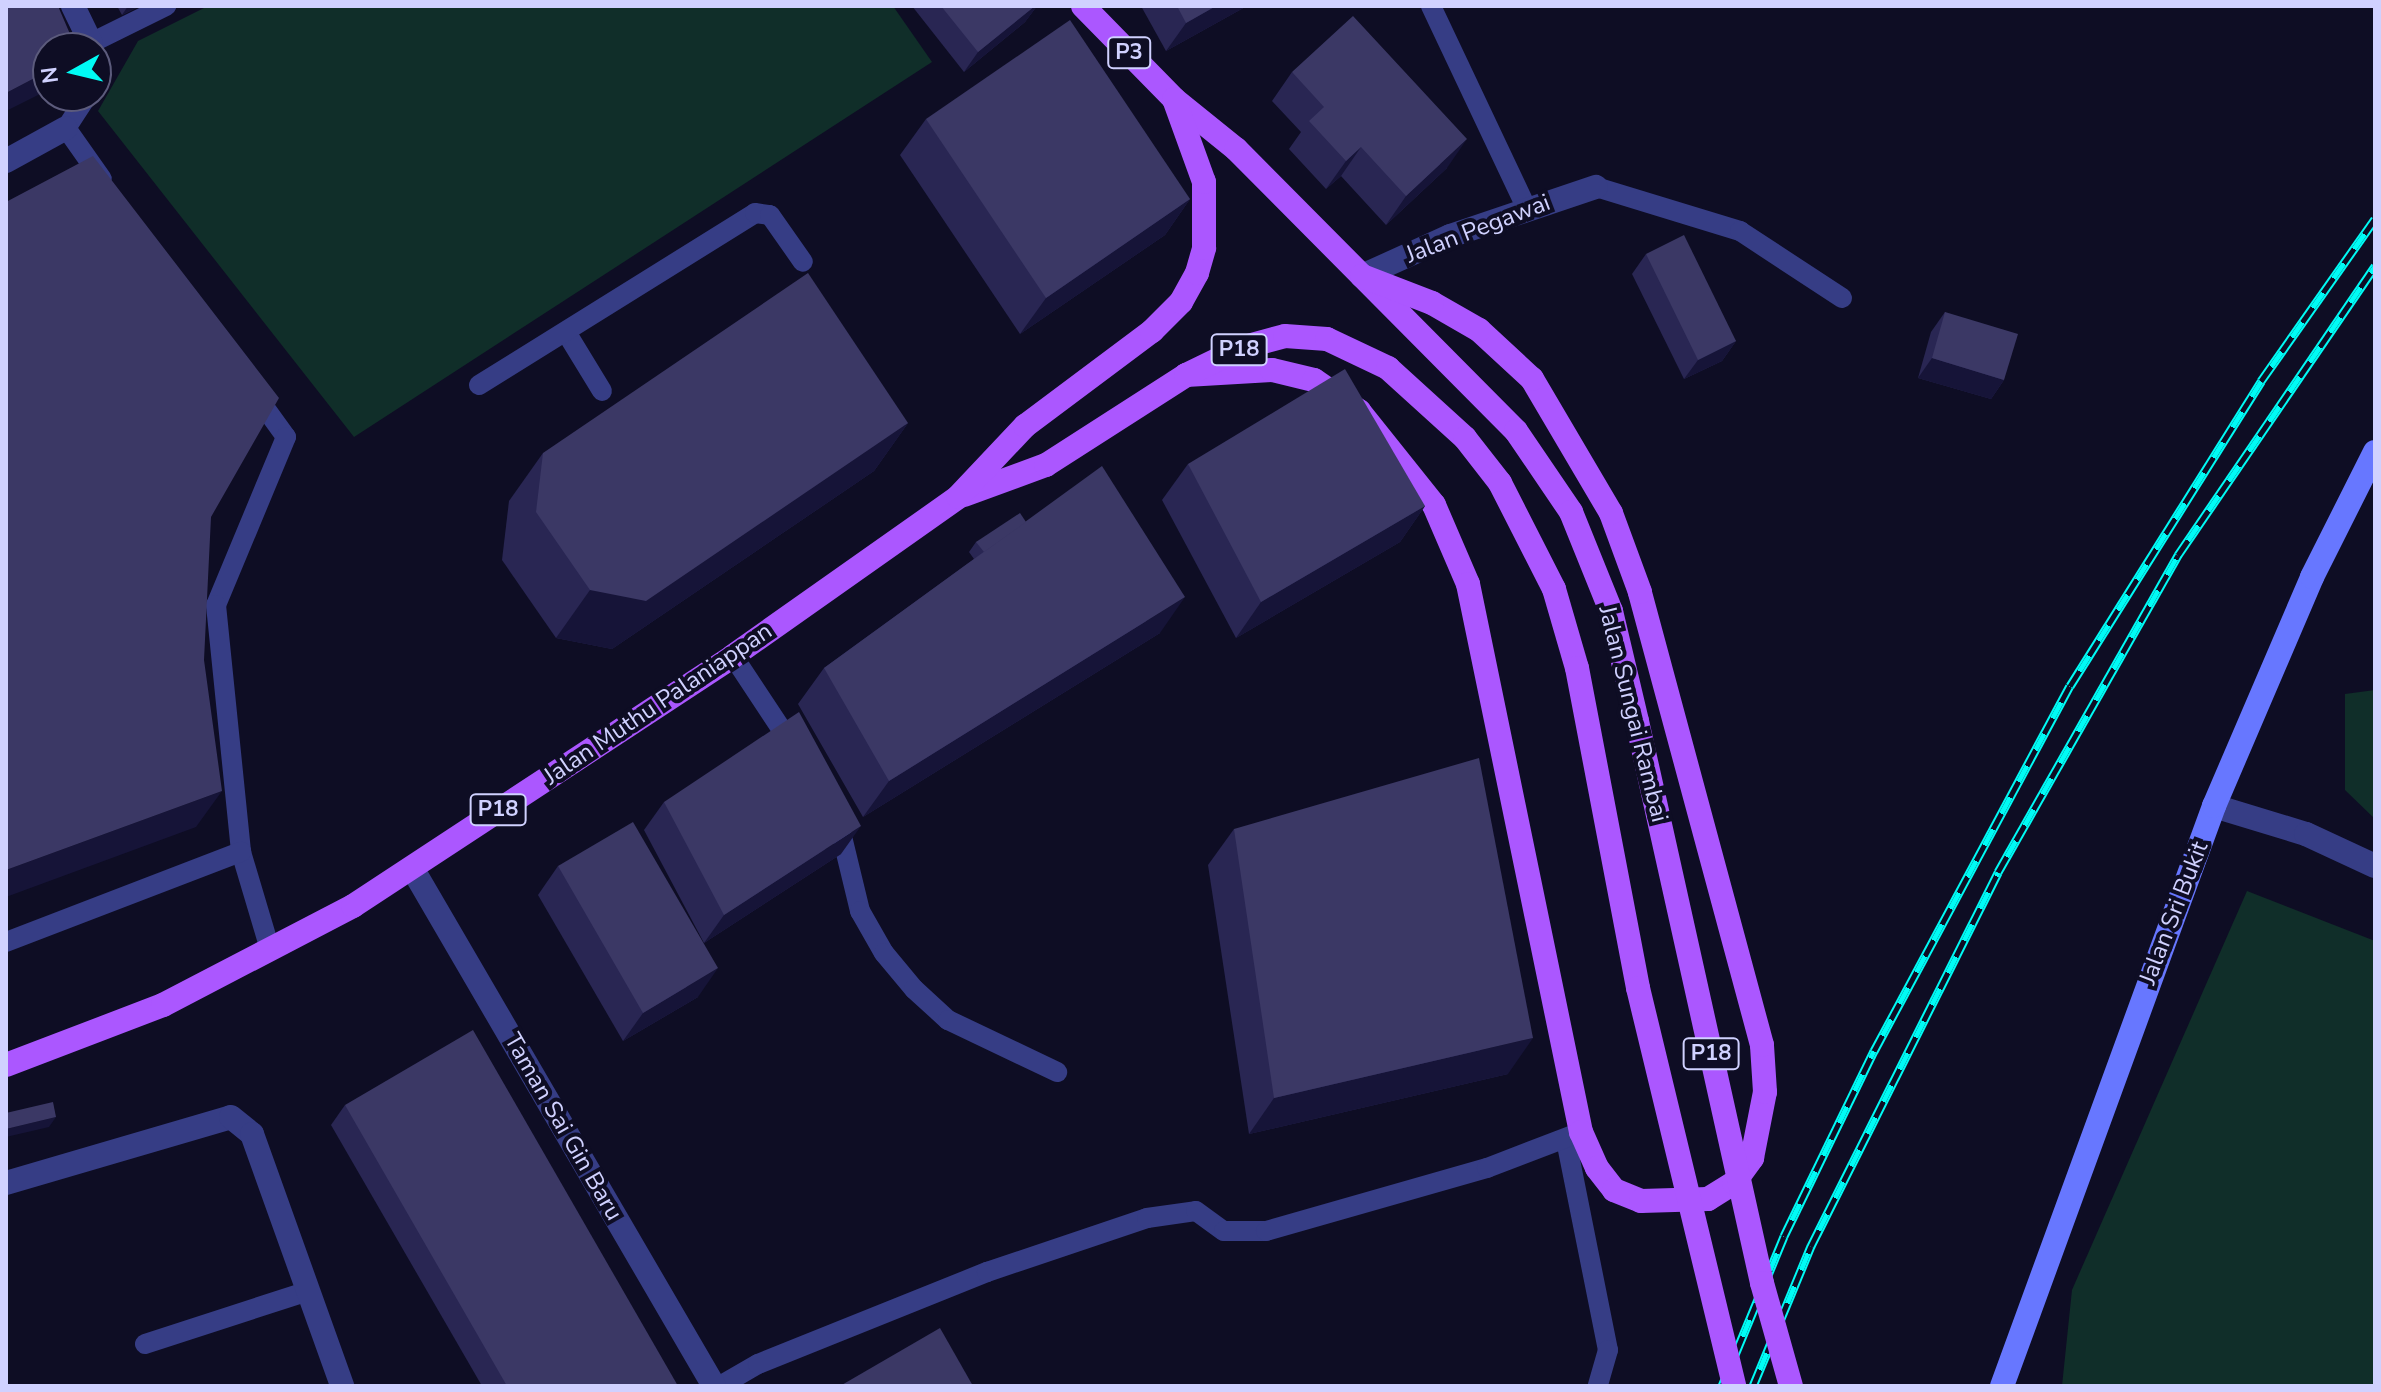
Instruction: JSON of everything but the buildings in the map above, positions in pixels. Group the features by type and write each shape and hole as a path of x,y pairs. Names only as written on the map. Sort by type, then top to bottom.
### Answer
{"main road":[{"name":"P3","path":"1083,6 1174,99"},
{"name":"Jalan Sungai Rambai","path":"1174,99 1236,149 1516,431 1571,512 1611,611 1762,1283 1791,1386"},
{"name":"Jalan Muthu Palaniappan","path":"6,1065 163,1005 270,949 412,868 733,656 958,497 1025,426 1152,331 1181,302 1197,273 1204,248 1204,182 1174,99"},
{"path":"1186,375 1272,370 1314,380 1359,411 1434,505 1468,584 1573,1136 1614,1190 1641,1201 1708,1199 1734,1183 1752,1158 1765,1092 1762,1045 1640,592 1611,513 1532,379 1479,330 1432,303 1362,276"},
{"name":"Jalan Muthu Palaniappan","path":"958,497 1046,465 1186,375 1244,347 1285,336 1327,339 1388,368 1465,438 1500,483"},
{"name":"Jalan Sungai Rambai","path":"1500,483 1554,589 1577,668 1638,988 1734,1386"}],"street":[{"path":"73,6 85,32"},
{"path":"6,161 66,128"},
{"name":"Jalan Pegawai","path":"1362,276 1526,207 1596,187"},
{"name":"Jalan Sri Bukit","path":"2002,1386 2214,806 2312,577 2375,452"},
{"path":"2214,806 2306,834 2375,866"},
{"name":"Taman Sai Gin Baru","path":"412,868 717,1386"},
{"path":"6,1183 231,1117 252,1134 342,1386"},
{"path":"2011,1386 2013,1354"}],"lane":[{"path":"112,35 166,6"},
{"path":"1431,6 1526,207"},
{"path":"76,112 66,128 112,193"},
{"path":"1596,187 1740,231 1842,298"},
{"path":"479,385 755,213 770,215 781,226 803,262"},
{"path":"566,332 602,391"},
{"path":"240,373 286,437 216,605 241,852 270,949"},
{"path":"733,656 804,764"},
{"path":"828,804 845,831 860,911 884,953 914,989 948,1020 1057,1072"},
{"path":"6,942 241,852"},
{"path":"717,1386 758,1364 987,1272 1147,1218 1196,1211 1224,1231 1266,1231 1573,1136 1608,1350 1598,1386"},
{"path":"145,1344 308,1291"}],"green space":[{"path":"208,6 893,6 932,62 354,437 99,112 112,112 112,86 138,41"},
{"path":"2375,690 2375,819 2345,790 2345,694"},
{"path":"2247,891 2375,941 2375,1386 2062,1386 2072,1290"}],"railway":[{"path":"1722,1386 1784,1236 1874,1051 2070,686 2261,381 2375,219"},
{"path":"1753,1386 1811,1246 1998,872 2178,555 2375,266"}]}
